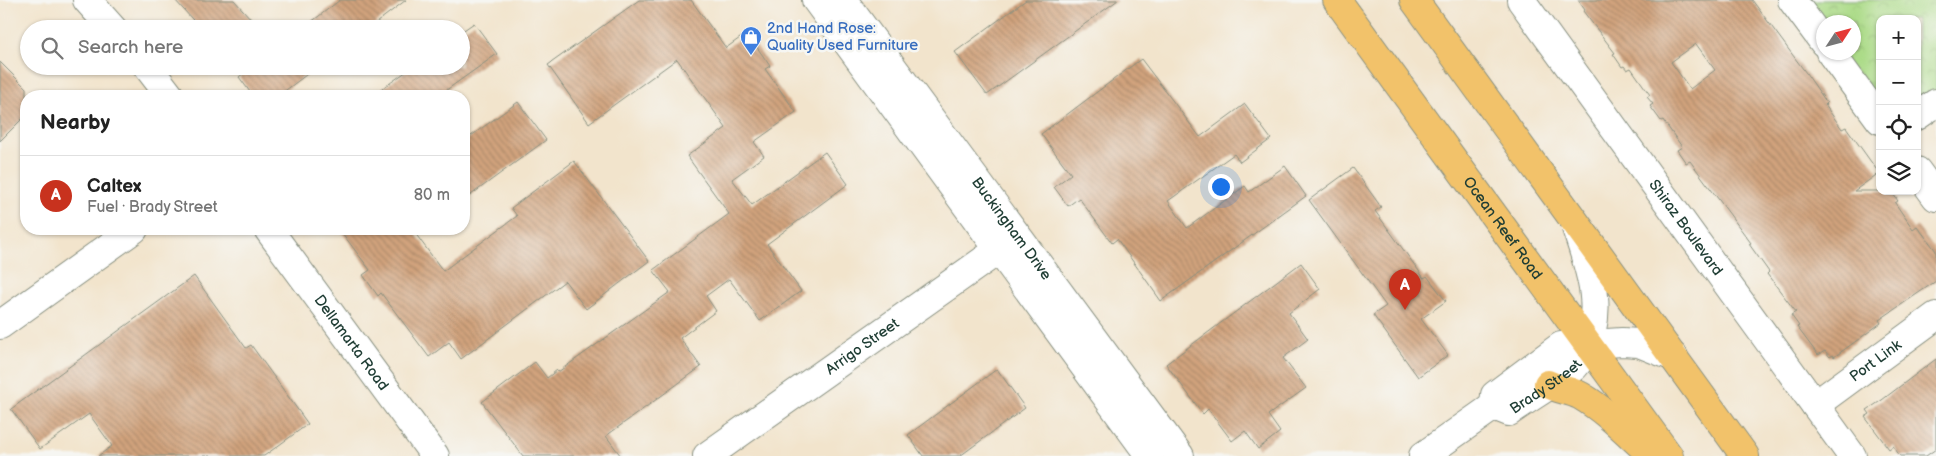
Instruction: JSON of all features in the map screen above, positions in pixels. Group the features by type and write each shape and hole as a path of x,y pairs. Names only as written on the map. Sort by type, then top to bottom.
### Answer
{"main road":[{"name":"Ocean Reef Road","path":"1337,0 1669,456"},
{"path":"1414,0 1745,456"},
{"path":"1548,384 1555,388 1573,392 1594,405 1653,456"}],"street":[{"path":"87,0 105,20"},
{"name":"Buckingham Drive","path":"816,0 1008,243 1180,456"},
{"name":"Buckingham Drive","path":"844,0 1150,456"},
{"name":"Shiraz Boulevard","path":"1521,0 1852,456"},
{"path":"1792,0 1816,32"},
{"path":"1836,60 1876,115"},
{"path":"154,75 165,90"},
{"path":"1921,113 1936,102"},
{"path":"1921,176 1936,197"},
{"name":"Brady Street","path":"1494,406 1508,412 1576,365 1588,344 1595,320 1594,290 1588,263 1571,215"},
{"path":"0,325 126,235"},
{"name":"Dellamarta Road","path":"272,235 436,456"},
{"name":"Arrigo Street","path":"707,456 1008,243"},
{"name":"Port Link","path":"1815,405 1936,316"},
{"name":"Brady Street","path":"1423,456 1494,406 1495,395 1561,346 1622,342 1639,343 1674,357"}],"green space":[{"path":"1798,0 1936,0 1936,92 1921,107 1921,15 1876,15 1876,101 1844,60 1861,60 1861,15 1816,15"}],"building":[{"path":"175,0 234,0 251,19 250,20 193,20"},
{"path":"340,0 406,0 380,20 314,20"},
{"path":"639,0 691,0 726,48 747,33 770,66 765,69 796,112 754,142 764,156 732,179 752,205 825,152 848,184 767,244 801,291 760,321 729,279 706,296 716,311 680,338 701,367 606,436 621,456 523,456 482,402 535,362 547,378 557,370 558,372 670,292 653,270 729,214 687,156 726,128 677,59 589,123 548,65"},
{"path":"1026,0 1118,0 987,95 955,52"},
{"path":"1578,0 1752,0 1827,103 1825,105 1842,129 1846,127 1876,169 1876,175 1854,191 1876,191 1876,195 1894,195 1898,201 1895,203 1913,229 1917,226 1936,251 1936,281 1879,320 1881,323 1834,357 1833,355 1830,357 1825,351 1818,355 1797,327 1799,326 1791,315 1796,312 1767,274 1769,272 1749,244 1751,243 1690,161 1686,163 1677,150 1682,147 1663,120 1661,121 1650,106 1653,104 1647,97 1650,95 1631,68 1627,70 1624,66 1622,67 1613,54 1615,53 1583,11 1585,10","holes":["1696,44 1715,70 1690,89 1671,62"]},
{"path":"474,23 497,54 470,73 470,26"},
{"path":"1141,59 1200,137 1245,104 1271,139 1240,162 1234,154 1168,201 1187,228 1245,186 1249,192 1285,166 1306,196 1161,301 1117,239 1112,243 1079,198 1068,206 1054,187 1071,174 1041,134"},
{"path":"0,62 26,90 20,90 20,121 0,141"},
{"path":"241,75 306,75 286,90 249,90 239,77"},
{"path":"401,75 468,75 446,90 380,90"},
{"path":"518,102 546,140 470,196 470,137"},
{"path":"574,161 649,261 586,309 565,281 461,359 449,342 429,357 381,293 378,296 363,275 370,270 344,235 416,235 443,271 517,216 511,208"},
{"path":"1353,168 1381,207 1375,211 1424,278 1427,276 1446,301 1421,319 1448,355 1418,377 1373,315 1386,306 1309,200"},
{"path":"1301,263 1320,289 1289,313 1308,339 1283,358 1306,388 1268,415 1280,432 1258,449 1245,431 1232,441 1208,409 1203,414 1166,364"},
{"path":"194,276 246,348 251,345 308,424 264,456 98,456 112,446 89,414 40,449 11,409"},
{"path":"1936,359 1936,449 1926,456 1900,456 1893,446 1889,449 1865,417 1870,414 1867,410"},
{"path":"997,369 1025,408 960,456 923,456 908,435"}],"place":[{"name":"2nd Hand Rose: Quality Used Furniture","path":"751,56"},
{"name":"Caltex","path":"1405,310"}]}
